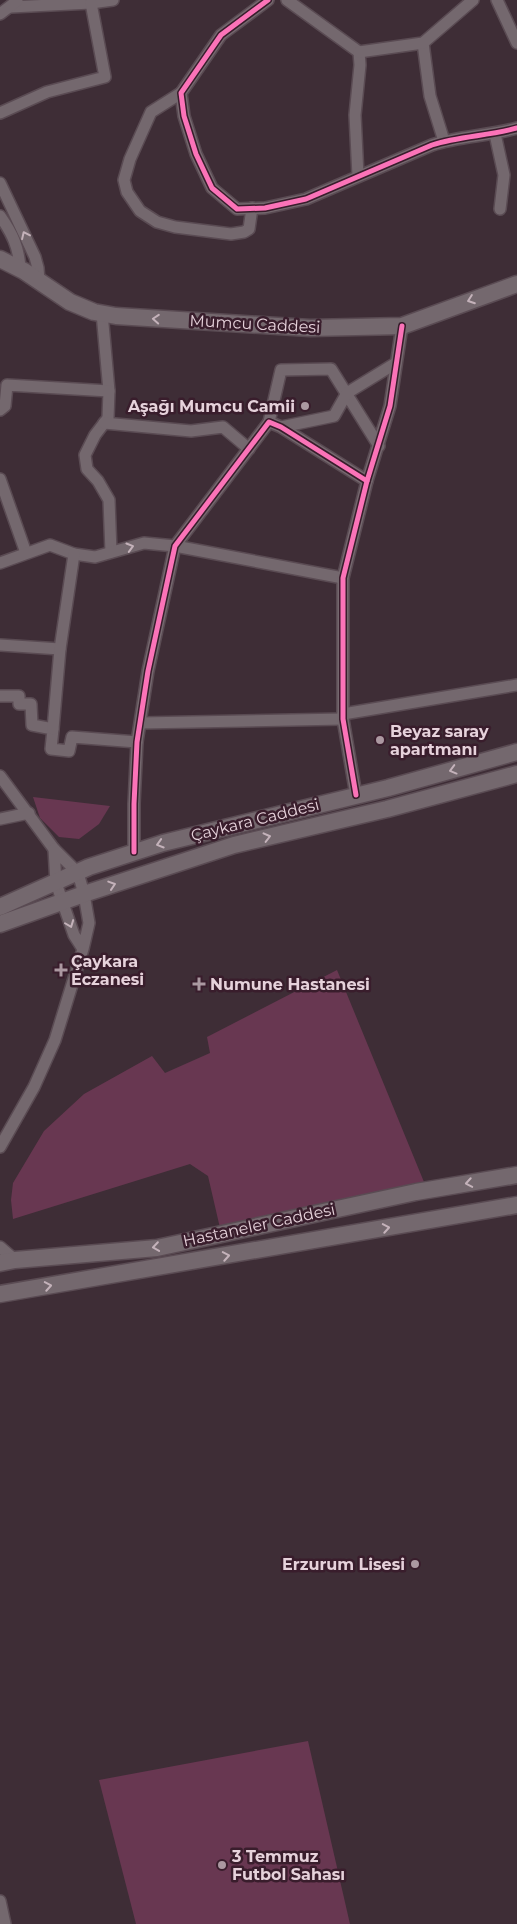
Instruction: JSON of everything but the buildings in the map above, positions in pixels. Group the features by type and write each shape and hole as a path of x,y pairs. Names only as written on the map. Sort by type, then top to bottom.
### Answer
{"main road":[{"name":"Mumcu Caddesi","path":"0,259 20,269 70,302 102,313 133,317 310,328 402,326 517,284"},
{"name":"Çaykara Caddesi","path":"0,907 89,867 163,843 356,795 517,752"},
{"name":"Çaykara Caddesi","path":"0,924 234,844 387,809 517,774"},
{"name":"Hastaneler Caddesi","path":"7,1262 156,1248 416,1192 517,1175"},
{"name":"Hastaneler Caddesi","path":"0,1294 517,1205"}],"street":[{"path":"0,14 15,3 91,3 113,0"},
{"path":"252,208 249,229 244,232 231,234 175,227 157,222 140,211 127,192 124,180 130,159 151,112 181,93 221,36 268,0"},
{"path":"287,0 359,52 423,43 474,0"},
{"path":"497,0 517,43"},
{"path":"0,114 47,92 105,77 91,3"},
{"path":"423,43 430,96 444,141"},
{"path":"358,176 356,115 360,65 359,52"},
{"path":"181,93 184,116 196,154 212,188 237,209 265,208 306,199 444,141 495,134 517,128"},
{"path":"495,134 504,175 500,209"},
{"path":"0,183 35,257 39,281"},
{"path":"0,216 16,241 20,269"},
{"path":"102,313 109,391 108,418 95,435 85,455 87,469 98,481 109,500 111,552"},
{"path":"356,795 343,717 343,578 367,481 390,406 402,326"},
{"path":"281,427 334,416 347,393 396,363"},
{"path":"134,852 137,742 142,723 148,671 175,546 270,422 281,370 331,369 379,446"},
{"path":"0,410 5,406 7,385 109,391"},
{"path":"270,422 367,481"},
{"path":"104,423 191,431 223,427 249,449"},
{"path":"0,479 26,553"},
{"path":"0,563 50,545 74,554 94,557 144,543 175,546 343,578"},
{"path":"74,554 60,649 51,749 70,751 72,737 137,742"},
{"path":"0,645 60,649"},
{"path":"142,723 343,717 517,685"},
{"path":"0,696 19,696 19,704 31,704 32,725 53,729"},
{"path":"0,776 54,849 78,873 84,894 88,924 83,950 55,1040 34,1087 0,1146"},
{"path":"0,819 29,813"},
{"path":"54,849 56,883 74,934 83,950"},
{"path":"0,1247 7,1262"},
{"path":"0,1901 5,1924"}],"shaded area":[{"path":"33,797 110,806 99,824 79,839 59,837 40,818"},
{"path":"337,970 424,1182 220,1228 208,1176 190,1164 13,1219 11,1200 13,1183 44,1131 84,1094 152,1056 165,1073 210,1053 207,1037"},
{"path":"308,1741 350,1924 136,1924 99,1780"}],"cycle path":[{"path":"268,0 221,35 181,93 184,116 196,154 212,188 237,209 265,208 306,199 432,145 517,128"},
{"path":"134,852 137,742 148,671 175,546 269,422 281,427 367,481 390,406 402,326"},
{"path":"356,795 343,719 343,578 367,481"}],"place":[{"name":"Aşağı Mumcu Camii","path":"305,406"},
{"name":"Beyaz saray apartmanı","path":"380,740"},
{"name":"Çaykara Eczanesi","path":"61,970"},
{"name":"Numune Hastanesi","path":"199,984"},
{"name":"Erzurum Lisesi","path":"415,1564"},
{"name":"3 Temmuz Futbol Sahası","path":"222,1865"}]}
